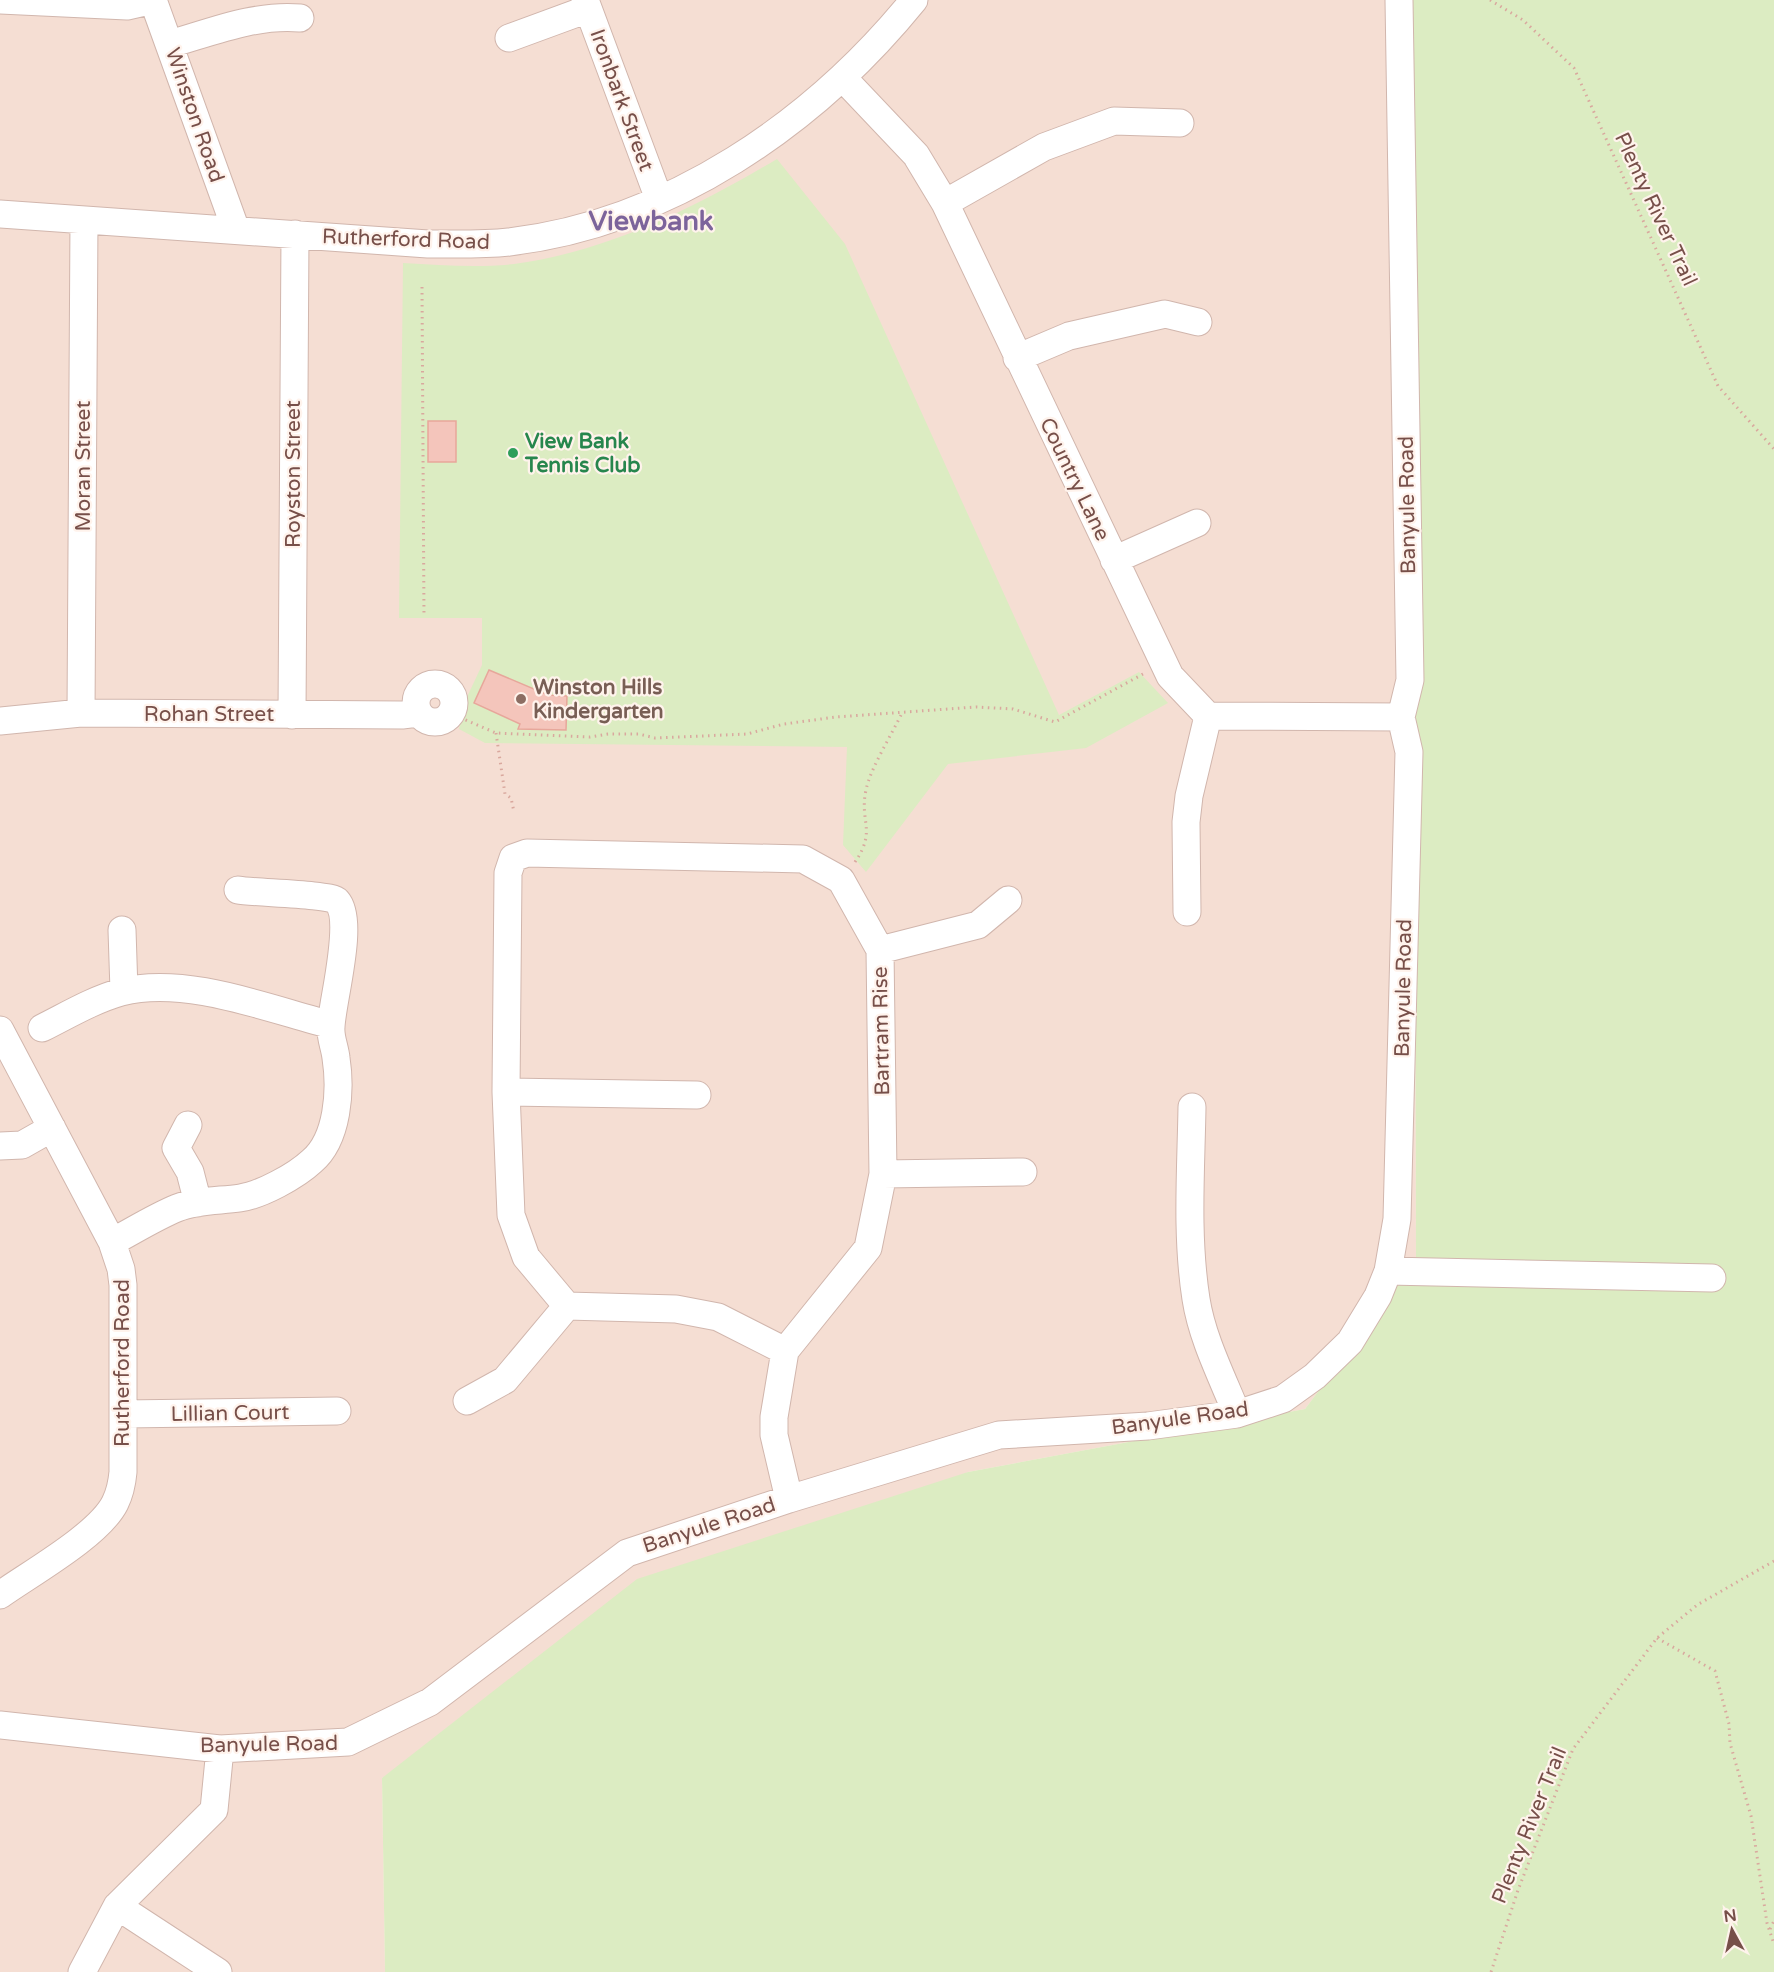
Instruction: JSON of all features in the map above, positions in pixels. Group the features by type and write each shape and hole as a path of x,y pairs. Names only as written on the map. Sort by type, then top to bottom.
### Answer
{"street":[{"path":"0,0 127,6 153,0"},
{"name":"Winston Road","path":"153,0 236,230"},
{"name":"Rutherford Road","path":"0,214 428,244 509,242 588,226 659,200 763,142 843,78 873,49 914,0"},
{"name":"Banyule Road","path":"0,1725 220,1749 348,1742 430,1702 627,1553 789,1499 999,1435 1148,1426 1237,1414 1283,1399 1315,1376 1350,1342 1378,1296 1388,1271 1398,1219 1409,752 1401,717 1410,680 1399,0"},
{"path":"509,39 586,5"},
{"name":"Ironbark Street","path":"586,5 659,200"},
{"path":"170,44 263,18 300,18"},
{"name":"Country Lane","path":"843,78 916,155 945,203 1170,676 1208,716"},
{"path":"945,203 1044,147 1114,122 1180,123"},
{"name":"Moran Street","path":"81,713 84,220"},
{"name":"Royston Street","path":"292,715 295,234"},
{"path":"1017,358 1069,336 1166,314 1198,322"},
{"path":"1114,560 1197,523"},
{"name":"Rohan Street","path":"0,721 81,713 292,715 418,713 424,719 438,722 451,714 454,707"},
{"path":"1187,912 1186,822 1189,796 1208,716 1401,717"},
{"path":"785,1351 717,1317 676,1309 567,1306 526,1257 511,1215 506,1092 509,850 527,853 803,859 841,880"},
{"name":"Bartram Rise","path":"789,1499 774,1435 774,1417 785,1351 868,1248 883,1174 880,950 841,880"},
{"path":"112,1242 176,1208 255,1195 304,1168 323,1150 328,1138 338,1089 331,1025 339,979 343,934 342,916 337,901 326,895 266,894 238,890"},
{"path":"880,950 978,925 1008,900"},
{"path":"122,930 124,992"},
{"path":"42,1028 103,998 124,992 157,988 208,993 331,1025"},
{"name":"Rutherford Road","path":"0,1030 112,1242 123,1285 122,1484 108,1514 91,1531 0,1595"},
{"path":"506,1092 697,1095"},
{"path":"1192,1107 1190,1232 1196,1300 1209,1343 1237,1414"},
{"path":"188,1125 176,1148 190,1172 198,1203"},
{"path":"0,1146 22,1145 52,1128"},
{"path":"883,1174 1023,1172"},
{"path":"1388,1271 1712,1278"},
{"path":"467,1401 506,1380 567,1306"},
{"name":"Lillian Court","path":"123,1414 337,1411"},
{"path":"82,1972 117,1906 214,1810 220,1749"},
{"path":"117,1906 218,1972"}],"path":[{"name":"Plenty River Trail","path":"1490,0 1523,20 1574,68 1719,386 1774,449"},
{"path":"422,287 424,618"},
{"path":"454,707 461,718 496,733 590,737 639,734 655,738 747,734 813,720 996,707 1055,722 1143,674"},
{"path":"841,880 867,842 866,790 902,712"},
{"path":"496,733 505,794 511,798 514,812"},
{"name":"Plenty River Trail","path":"1491,1972 1518,1890 1574,1749 1657,1638 1697,1605 1774,1561"},
{"path":"1657,1638 1715,1671 1729,1724 1730,1743 1751,1816 1769,1931 1774,1944"},
{"path":"1769,1931 1774,1921"}],"shaded area":[{"path":"0,0 1413,0 1416,1262 1305,1409 968,1472 382,1778 385,1972 0,1972"}],"green space":[{"path":"1413,0 1774,0 1774,1972 385,1972 382,1778 637,1579 968,1472 1305,1409 1416,1261"},
{"path":"777,159 845,244 1059,715 1139,672 1168,703 1086,748 948,764 866,872 843,845 847,747 485,743 459,729 467,697 482,665 482,618 399,618 403,263 458,266 514,264 584,249 618,238 683,210"}],"building":[{"path":"428,421 456,421 456,462 428,462"},
{"name":"Winston Hills Kindergarten","path":"489,670 548,695 567,696 566,730 518,729 520,724 474,703"}],"place":[{"name":"View Bank Tennis Club","path":"513,453"},
{"name":"Winston Hills Kindergarten","path":"521,699"}],"district":[{"name":"Viewbank","path":"651,221"}]}
